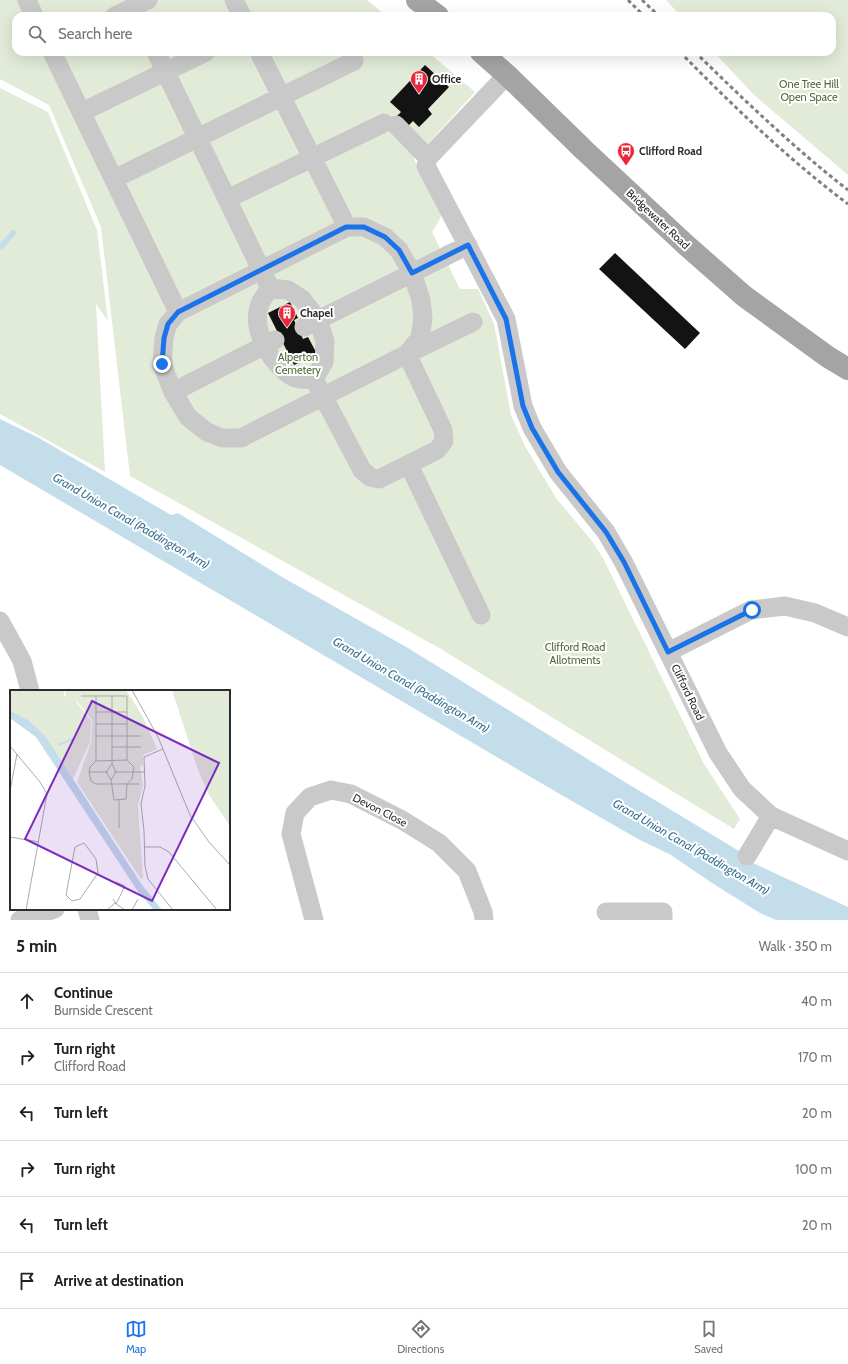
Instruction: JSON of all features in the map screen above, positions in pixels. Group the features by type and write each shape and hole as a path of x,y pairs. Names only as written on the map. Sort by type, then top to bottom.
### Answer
{"main road":[{"path":"417,0 433,12"},
{"name":"Bridgewater Road","path":"486,56 618,182 744,296 848,370"}],"street":[{"path":"26,0 32,12"},
{"path":"234,0 240,12"},
{"path":"124,12 138,6"},
{"path":"54,56 178,312"},
{"path":"158,56 270,288"},
{"path":"82,112 198,56"},
{"path":"261,56 346,227"},
{"path":"114,179 354,61"},
{"path":"227,199 312,158 390,124 428,158 507,75"},
{"name":"Clifford Road","path":"428,158 426,166 506,319 523,406 532,428 558,472 606,532 624,562 718,753 742,789 771,816 848,851"},
{"path":"407,354 420,338 423,318 421,300 412,273 399,250 385,237 364,227 346,227 178,312 168,324 164,338 162,364 173,392 188,416 206,432 222,438 241,438 473,322"},
{"path":"311,323 468,245"},
{"path":"270,288 288,290 302,299 311,323 325,341 324,362 314,379"},
{"path":"270,288 260,304 257,321 270,343 277,365 296,378 314,379"},
{"path":"173,392 270,343"},
{"path":"314,379 362,470 370,477 379,479 437,450 444,441 443,430 407,354"},
{"path":"409,465 481,615"},
{"path":"668,652 752,610 785,606 815,613 848,627"},
{"path":"0,621 22,661 30,690"},
{"name":"Devon Close","path":"314,920 291,834 295,813 310,797 331,790 351,794 402,820 439,843 467,871 483,912 484,920"},
{"path":"747,856 771,816"},
{"path":"20,920 52,910"},
{"path":"87,910 90,920"},
{"path":"606,912 663,912 663,920"}],"green space":[{"name":"Alperton Cemetery","path":"0,0 367,0 381,12 12,12 12,56 433,56 475,92 414,159 442,215 432,232 460,289 478,289 494,324 511,415 525,446 556,498 592,541 604,560 704,764 740,819 734,829 441,649 130,476 101,227 49,105 0,79"},
{"name":"One Tree Hill Open Space","path":"666,0 848,0 848,175 754,95 718,56 836,56 836,12 677,12"},
{"path":"0,88 48,112 97,230 108,321 96,304 105,472 0,414"}],"water":[{"name":"Grand Union Canal (Paddington Arm)","path":"0,419 39,438 171,515 178,513 282,577 408,648 739,851 753,863 848,907 848,920 776,920 760,913 671,855 638,839 546,786 0,465"}],"building":[{"name":"Office","path":"425,65 449,87 428,109 432,114 419,127 413,121 406,128 395,118 401,112 390,102"},
{"path":"615,253 700,333 685,349 599,269"},
{"name":"Chapel","path":"290,302 298,318 294,320 303,339 308,337 317,354 294,365 268,313"}],"waterway":[{"path":"1,247 13,233"}],"railway":[{"path":"628,0 640,12"},
{"path":"642,0 655,12"},
{"path":"684,56 782,150 848,204"},
{"path":"699,56 789,141 848,190"}],"place":[{"name":"Office","path":"419,94"},
{"name":"Clifford Road","path":"626,166"},
{"name":"Chapel","path":"287,328"}],"route":[{"path":"162,364 164,338 168,324 178,312 346,227 364,227 385,237 399,250 412,273 468,245 506,319 523,406 532,428 558,472 606,532 624,562 668,652 752,610"}],"park label":[{"name":"Clifford Road Allotments","path":"575,653"}]}
